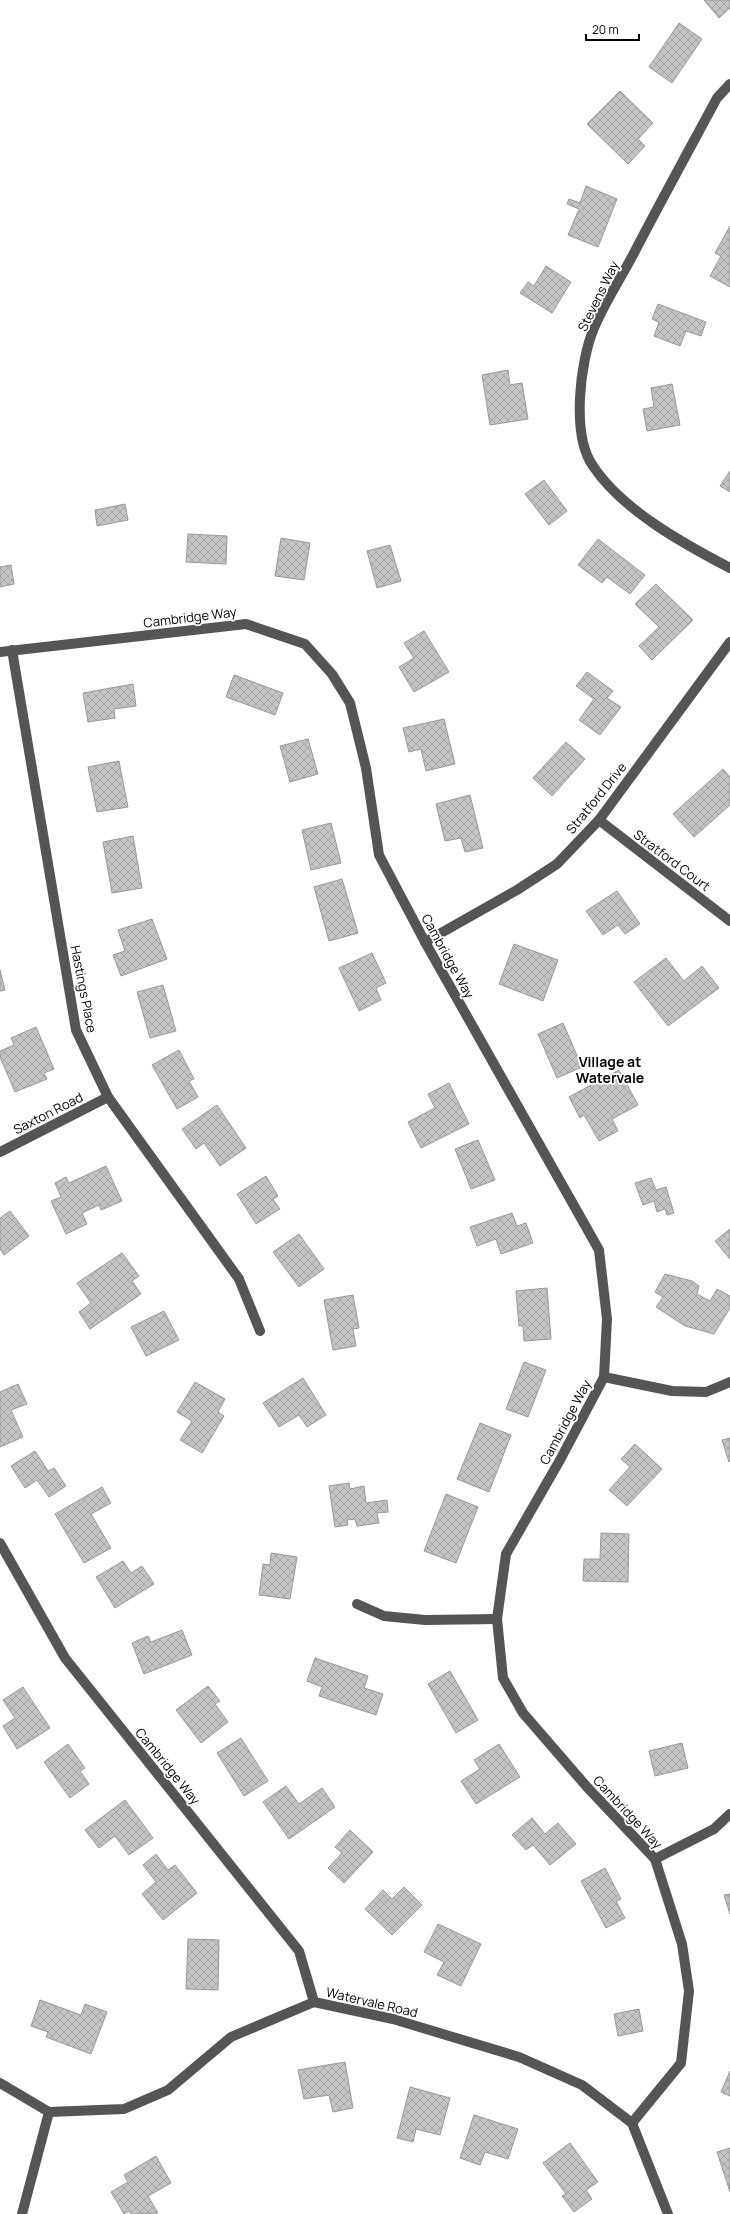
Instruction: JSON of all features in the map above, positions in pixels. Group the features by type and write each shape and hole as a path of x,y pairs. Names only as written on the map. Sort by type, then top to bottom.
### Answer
{"street":[{"name":"Stevens Way","path":"730,84 716,98 593,329 581,376 579,410 583,439 591,465 604,481 648,520 730,568"},
{"name":"Cambridge Way","path":"0,652 246,624 305,644 332,674 350,703 366,768 380,855 425,942 599,1250 607,1319 604,1377 560,1460 506,1554 498,1619 503,1678 523,1713 587,1787 654,1859 682,1944 689,1992 681,2063 632,2123"},
{"name":"Stratford Drive","path":"425,942 517,890 557,864 599,820 730,642"},
{"name":"Hastings Place","path":"12,650 76,1030 108,1097 239,1279 260,1332"},
{"name":"Stratford Court","path":"599,820 730,921"},
{"name":"Saxton Road","path":"0,1152 108,1097"},
{"path":"604,1377 672,1391 692,1392 706,1392 730,1382"},
{"name":"Cambridge Way","path":"0,1543 65,1658 299,1951 314,2002"},
{"path":"357,1604 384,1616 418,1620 498,1619"},
{"path":"654,1859 714,1829 730,1814"},
{"name":"Watervale Road","path":"49,2112 124,2109 168,2090 231,2037 314,2002 393,2019 518,2057 582,2085 632,2123"},
{"path":"0,2083 49,2112 22,2214"},
{"path":"632,2123 668,2214"}],"building":[{"path":"704,0 730,0 730,8 719,18"},
{"path":"679,23 702,39 672,83 649,67"},
{"path":"620,91 653,123 638,139 645,146 628,164 587,124"},
{"path":"586,186 617,199 598,247 568,235 579,209 567,204 569,199 580,203"},
{"path":"730,226 730,287 710,276 721,256 715,253"},
{"path":"546,266 571,282 552,313 520,293 528,282 534,286"},
{"path":"658,304 706,322 701,336 686,331 680,346 654,336 659,322 652,319"},
{"path":"508,370 510,385 522,383 528,419 490,425 482,375"},
{"path":"672,384 680,425 647,431 643,409 654,407 651,388"},
{"path":"730,471 730,492 720,486"},
{"path":"544,480 567,511 549,525 525,494"},
{"path":"125,504 128,520 97,526 95,510"},
{"path":"188,534 227,536 226,564 186,562"},
{"path":"281,538 310,543 304,580 275,576"},
{"path":"598,539 645,575 630,594 607,577 602,583 578,565"},
{"path":"390,545 401,581 377,588 367,551"},
{"path":"11,565 14,584 0,587 0,567"},
{"path":"656,584 693,620 652,660 639,646 659,627 635,604"},
{"path":"424,631 449,672 414,692 399,667 414,658 404,643"},
{"path":"587,672 613,691 607,698 621,707 600,735 579,720 594,699 576,686"},
{"path":"234,675 283,693 275,715 226,697"},
{"path":"133,684 136,706 114,709 115,718 88,722 83,693"},
{"path":"444,719 455,764 426,771 421,749 409,752 403,728"},
{"path":"308,739 318,774 290,782 280,746"},
{"path":"566,742 585,759 552,796 533,778"},
{"path":"119,761 128,807 97,812 88,767"},
{"path":"723,769 730,777 730,805 694,837 673,814"},
{"path":"470,795 483,848 465,852 461,838 445,841 436,804"},
{"path":"331,823 341,863 311,870 302,830"},
{"path":"133,836 142,888 112,893 103,842"},
{"path":"342,879 358,933 329,941 314,887"},
{"path":"617,891 640,924 625,934 618,925 603,935 586,911"},
{"path":"152,919 167,959 121,976 113,955 125,951 118,930"},
{"path":"514,944 558,960 543,1001 499,984"},
{"path":"372,953 386,983 376,988 381,1000 359,1011 339,968"},
{"path":"666,958 684,981 702,966 719,988 668,1026 634,982"},
{"path":"0,970 5,990 0,991"},
{"path":"163,985 176,1031 150,1038 137,992"},
{"path":"563,1023 582,1067 557,1078 538,1034"},
{"path":"36,1027 54,1069 44,1073 47,1079 15,1092 0,1057 0,1051 14,1045 11,1038"},
{"path":"179,1050 194,1079 189,1081 198,1097 177,1109 152,1065"},
{"path":"619,1070 638,1105 612,1119 618,1131 599,1141 584,1115 580,1118 569,1097"},
{"path":"449,1083 469,1124 421,1148 408,1122 435,1108 428,1094"},
{"path":"217,1105 246,1148 220,1166 204,1143 196,1149 182,1129"},
{"path":"478,1140 495,1180 471,1189 455,1149"},
{"path":"106,1166 122,1201 101,1210 99,1205 82,1213 87,1224 66,1234 51,1201 61,1197 55,1183 66,1177 69,1183"},
{"path":"266,1176 278,1196 273,1199 280,1209 256,1224 237,1194"},
{"path":"651,1178 656,1190 666,1187 674,1213 667,1215 665,1209 657,1212 654,1201 643,1205 635,1183"},
{"path":"10,1211 29,1236 4,1255 0,1249 0,1218"},
{"path":"512,1213 517,1226 526,1223 533,1243 501,1254 496,1239 477,1246 470,1227"},
{"path":"730,1229 730,1259 715,1241"},
{"path":"299,1234 324,1269 299,1287 273,1252"},
{"path":"122,1253 139,1276 132,1281 141,1294 90,1329 79,1312 91,1303 77,1283"},
{"path":"665,1274 692,1281 699,1286 697,1294 710,1301 717,1289 730,1296 730,1308 714,1334 685,1326 656,1307 663,1297 655,1292"},
{"path":"547,1288 551,1339 524,1341 523,1326 519,1326 516,1291"},
{"path":"353,1295 359,1328 353,1329 356,1346 333,1350 324,1300"},
{"path":"164,1311 179,1340 146,1356 131,1327"},
{"path":"524,1362 546,1370 528,1417 506,1409"},
{"path":"303,1378 326,1415 307,1427 299,1415 279,1427 263,1403"},
{"path":"195,1382 225,1399 218,1412 224,1416 202,1453 180,1440 192,1421 177,1412"},
{"path":"18,1384 27,1404 11,1410 23,1437 0,1447 0,1392"},
{"path":"480,1423 511,1435 489,1492 457,1479"},
{"path":"730,1438 730,1461 729,1462 722,1440"},
{"path":"635,1444 662,1469 627,1506 609,1490 630,1467 621,1459"},
{"path":"35,1451 48,1471 54,1468 66,1486 49,1497 37,1480 25,1488 11,1466"},
{"path":"349,1483 350,1489 364,1486 366,1503 387,1500 388,1512 377,1513 379,1523 357,1526 355,1519 347,1520 348,1525 335,1527 329,1486"},
{"path":"102,1487 111,1503 91,1514 111,1548 84,1563 55,1514"},
{"path":"446,1494 478,1507 456,1563 424,1551"},
{"path":"601,1533 629,1534 628,1582 583,1581 584,1559 600,1559"},
{"path":"271,1553 297,1557 290,1599 259,1595 263,1564 270,1565"},
{"path":"123,1561 131,1573 142,1566 154,1584 115,1608 96,1577"},
{"path":"182,1630 192,1655 144,1674 132,1643 148,1636 151,1642"},
{"path":"315,1658 368,1676 364,1688 383,1694 376,1715 319,1696 322,1687 307,1681"},
{"path":"450,1671 478,1720 456,1733 428,1684"},
{"path":"208,1686 220,1701 215,1704 228,1722 201,1743 176,1710"},
{"path":"23,1687 50,1728 17,1749 3,1726 15,1718 3,1700"},
{"path":"241,1738 268,1781 244,1796 217,1753"},
{"path":"682,1743 688,1768 655,1776 649,1751"},
{"path":"68,1744 85,1768 80,1771 89,1784 70,1798 44,1762"},
{"path":"499,1744 520,1777 476,1804 461,1781 480,1769 474,1760"},
{"path":"286,1786 299,1804 322,1788 335,1807 289,1839 263,1802"},
{"path":"125,1800 153,1838 129,1855 115,1836 99,1848 85,1830"},
{"path":"532,1818 545,1834 558,1823 576,1844 550,1865 533,1845 526,1850 512,1835"},
{"path":"350,1830 373,1852 344,1883 328,1868 342,1853 335,1847"},
{"path":"156,1854 168,1870 175,1865 197,1893 163,1920 142,1894 156,1882 143,1865"},
{"path":"605,1868 621,1899 616,1901 625,1918 606,1928 581,1881"},
{"path":"404,1887 422,1905 392,1935 365,1909 383,1890 392,1899"},
{"path":"730,1894 730,1914 724,1895"},
{"path":"438,1924 481,1944 461,1986 437,1975 444,1962 424,1952"},
{"path":"188,1939 219,1940 218,1990 186,1989"},
{"path":"40,2000 81,2015 85,2004 107,2012 91,2054 46,2037 48,2032 31,2026"},
{"path":"639,2009 643,2031 618,2036 614,2014"},
{"path":"345,2062 353,2108 333,2112 329,2095 304,2099 298,2070"},
{"path":"730,2071 730,2096 721,2092"},
{"path":"410,2087 450,2098 440,2135 416,2129 413,2142 397,2138"},
{"path":"474,2115 518,2129 508,2159 485,2152 480,2165 460,2158"},
{"path":"570,2143 598,2182 586,2190 592,2199 574,2212 562,2196 566,2194 543,2163"},
{"path":"730,2148 730,2192 717,2152"},
{"path":"156,2156 171,2183 148,2196 158,2213 131,2214 129,2211 124,2214 111,2192 128,2182 124,2175"}],"district":[{"name":"Village at Watervale","path":"610,1070"}]}
